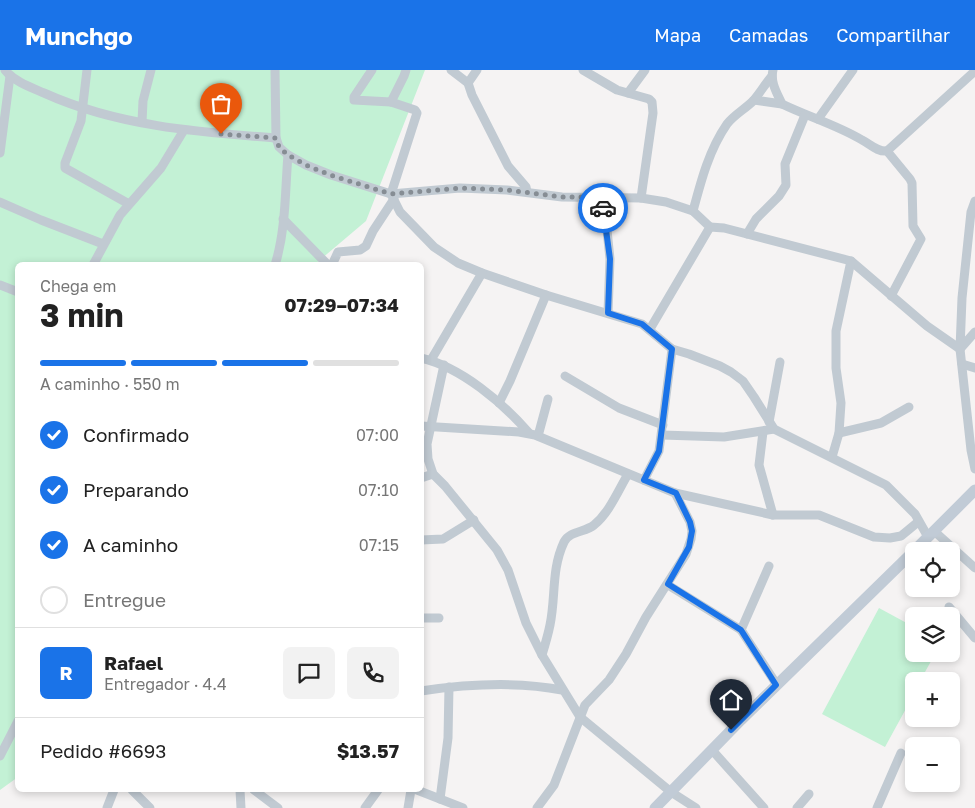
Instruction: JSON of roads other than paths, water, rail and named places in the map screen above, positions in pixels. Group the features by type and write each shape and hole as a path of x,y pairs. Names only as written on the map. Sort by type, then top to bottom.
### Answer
{"main road":[{"path":"923,542 975,490"},
{"path":"655,808 776,685 905,560"}],"street":[{"path":"87,70 80,121 65,163 65,168 129,204"},
{"path":"142,122 144,101 151,70"},
{"path":"275,70 276,138 279,147 288,155 330,175 392,197 460,188 527,192 562,197 641,198 666,202 693,211 710,228 724,228 851,261 927,326 960,349"},
{"path":"332,262 338,252 360,250 366,246 392,197 417,113 415,110 391,102 354,100 354,97 372,70"},
{"path":"391,102 406,70"},
{"path":"451,70 468,83 498,148 508,166 526,187 527,192"},
{"path":"468,83 477,70"},
{"path":"583,70 617,90 649,99 653,106 641,198"},
{"path":"628,93 645,70"},
{"path":"818,120 853,70"},
{"path":"754,100 782,104 847,132 874,148 887,151 975,71"},
{"path":"0,153 7,73 37,90 82,109 184,130 276,138"},
{"path":"693,211 702,178 711,155 727,125 736,114 754,100 772,73"},
{"path":"772,73 774,85 782,104"},
{"path":"747,234 756,219 779,196 786,185 785,164 805,115"},
{"path":"94,262 120,215 161,168 184,130"},
{"path":"887,151 912,183 913,226 921,239 891,296"},
{"path":"276,262 280,246 288,155"},
{"path":"392,197 400,212 434,247 458,263 546,295 642,324 672,349 720,366 731,372 742,381 754,397 771,426 886,485 915,514 918,522 975,568"},
{"path":"601,197 610,259 608,313"},
{"path":"975,201 971,212 962,298 960,349 971,450 975,469"},
{"path":"0,202 103,244"},
{"path":"283,219 327,262"},
{"path":"650,329 710,228"},
{"path":"832,457 839,432 840,404 836,368 836,331 851,261"},
{"path":"482,273 424,357 444,365 482,390 534,434 676,493 773,514 819,515 874,537 890,538 900,536 918,522"},
{"path":"0,284 15,291"},
{"path":"499,403 546,295"},
{"path":"960,349 975,332"},
{"path":"644,480 659,451 672,349"},
{"path":"662,435 724,437 762,432 771,426 780,362"},
{"path":"962,364 975,368"},
{"path":"444,365 432,428 427,444 428,459 433,474 474,520 497,550 508,570 526,623 562,690 580,717 671,792 696,808"},
{"path":"565,376 619,408 663,425"},
{"path":"534,434 548,399"},
{"path":"839,432 881,423 909,407"},
{"path":"424,427 534,434"},
{"path":"762,432 759,465 773,514"},
{"path":"424,477 433,474"},
{"path":"542,655 550,626 555,571 565,540 595,525 605,513 628,474"},
{"path":"537,808 554,785 585,705 609,680 622,661 646,617 686,554 692,531 690,522 676,493"},
{"path":"424,540 443,538 474,520"},
{"path":"741,630 769,566"},
{"path":"668,584 741,630 776,685"},
{"path":"424,618 439,618"},
{"path":"960,620 975,638"},
{"path":"424,691 449,687 499,684 530,685 562,690"},
{"path":"440,799 448,738 449,687"},
{"path":"0,756 15,727"},
{"path":"712,750 764,808"},
{"path":"877,808 901,753"},
{"path":"107,808 113,792"},
{"path":"135,792 150,808"},
{"path":"240,792 241,808"},
{"path":"257,792 278,808"},
{"path":"365,808 377,792"},
{"path":"408,808 411,792"},
{"path":"421,792 463,808"},
{"path":"797,808 809,794"}]}
